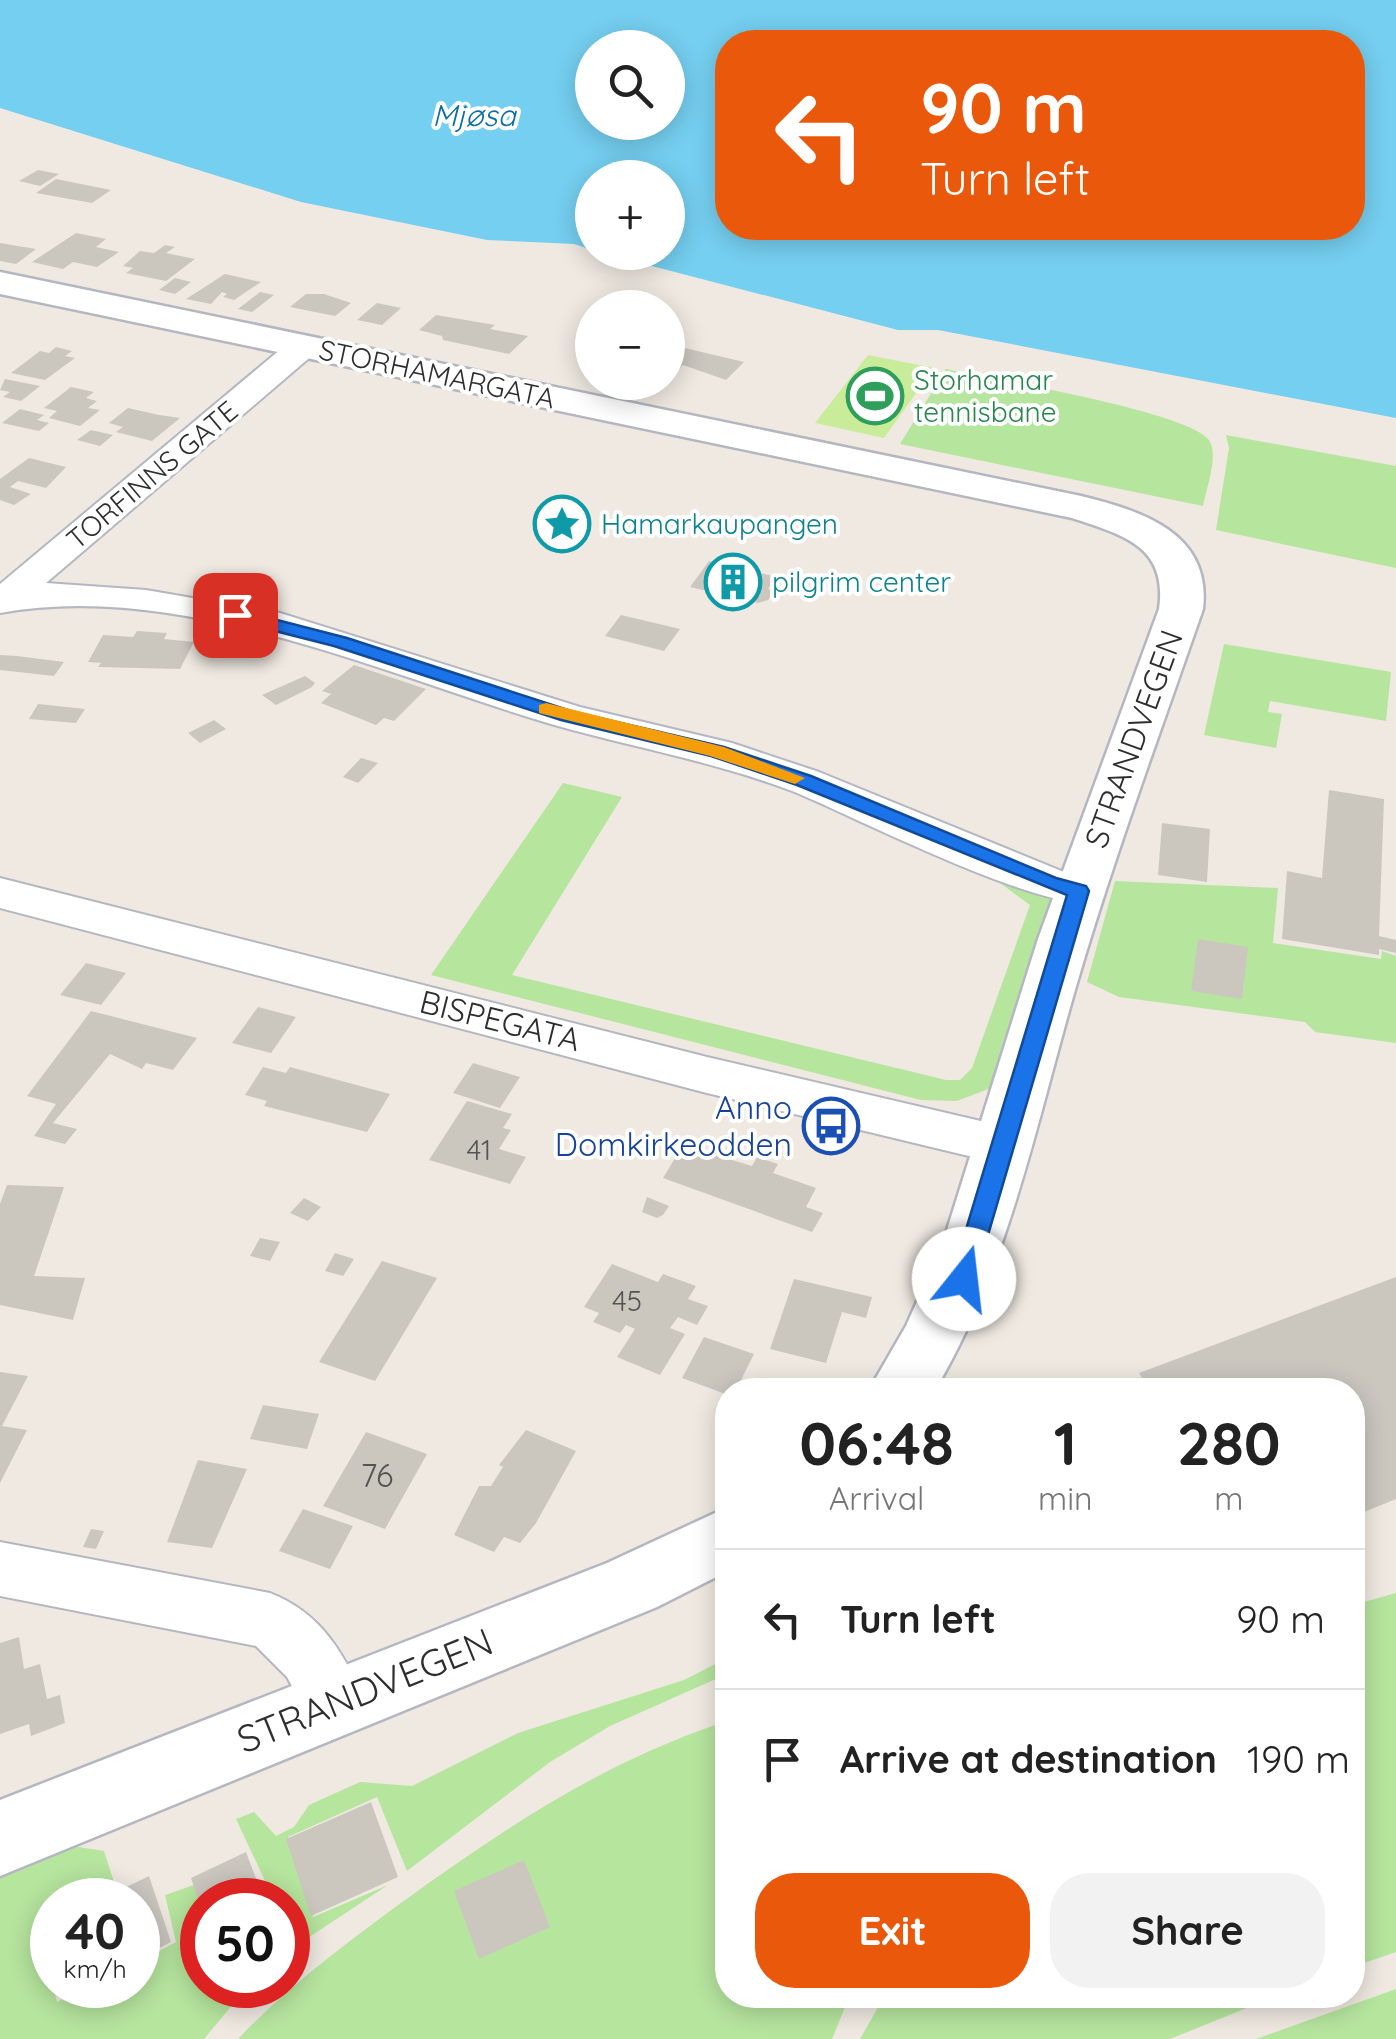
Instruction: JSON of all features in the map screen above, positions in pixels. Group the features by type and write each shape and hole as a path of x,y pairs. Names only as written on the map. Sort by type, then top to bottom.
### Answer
{"main road":[{"name":"STORHAMARGATA","path":"0,283 1081,508 1163,541"},
{"name":"STRANDVEGEN","path":"910,1378 931,1346 964,1279 1079,891 1186,592 1184,575 1163,541"},
{"name":"STRANDVEGEN","path":"0,1838 326,1684 632,1585 715,1544"}],"street":[{"name":"TORFINNS GATE","path":"1,601 304,346"},
{"path":"1,601 33,594 146,601 266,621 568,716 717,752 804,781 1049,883 1079,891"},
{"name":"BISPEGATA","path":"0,893 707,1075 1002,1145"},
{"path":"0,1570 270,1621 299,1640 326,1684"}],"green space":[{"name":"Storhamar tennisbane","path":"868,355 934,368 884,438 815,423"},
{"path":"946,369 1126,407 1192,428 1208,439 1213,453 1203,506 900,444"},
{"path":"1226,435 1396,466 1396,568 1216,530 1229,448"},
{"path":"1224,644 1391,672 1386,721 1270,701 1268,712 1282,714 1276,748 1204,735"},
{"path":"563,783 622,797 512,975 946,1080 960,1080 972,1068 1030,905 992,877 1058,891 991,1088 957,1101 921,1100 431,975"},
{"path":"1115,881 1278,888 1273,943 1381,959 1382,951 1396,956 1396,1043 1315,1032 1305,1022 1119,997 1087,982"},
{"path":"1396,1593 1396,1952 1365,1963 1365,1602"},
{"path":"715,1664 715,1679 610,1726 550,1762 407,1871 377,1797 288,1837 301,1878 264,1878 236,1819 254,1812 276,1836 294,1827 309,1805 360,1782 412,1786 518,1733 684,1680"},
{"path":"715,1725 715,2008 845,2008 832,2039 238,2039 270,2008 310,2008 310,1974 439,1876 553,1801 633,1759"},
{"path":"72,1846 104,1851 113,1878 30,1878 30,2008 160,2008 160,1950 176,1942 165,1895 180,1890 180,2008 230,2008 204,2039 0,2039 0,1876"},
{"path":"388,1885 310,1936 310,1907 313,1917"},
{"path":"1396,1989 1396,2039 1256,2039 1343,2008 1365,2008 1365,2000"},
{"path":"878,2008 1247,2008 1170,2039 860,2039"}],"water":[{"name":"Mjøsa","path":"0,0 1396,0 1396,418 938,330 898,330 667,270 685,270 685,160 575,160 575,244 487,240 301,202 0,108"}],"building":[{"path":"38,170 59,174 40,186 19,181"},
{"path":"56,179 111,190 92,203 36,193"},
{"path":"76,233 106,239 96,247 119,252 97,267 73,262 63,269 32,262"},
{"path":"0,243 36,249 16,264 0,261"},
{"path":"165,245 175,247 166,253 195,259 166,281 126,273 133,268 123,266 140,251 154,253"},
{"path":"225,274 261,282 234,300 223,297 227,294 222,292 211,304 186,299"},
{"path":"175,278 191,282 175,294 159,290"},
{"path":"260,292 274,295 252,312 238,309"},
{"path":"306,294 324,294 351,303 335,316 290,307"},
{"path":"377,303 401,308 382,325 357,320"},
{"path":"436,315 495,325 490,329 528,336 509,354 443,340 442,336 419,330"},
{"path":"56,347 72,351 65,356 75,358 45,380 11,373 40,351 49,353"},
{"path":"685,348 744,362 726,380 685,366"},
{"path":"5,379 40,386 21,401 3,397 10,392 0,390"},
{"path":"71,387 94,392 86,398 97,401 88,408 100,410 80,426 49,418 57,411 44,408"},
{"path":"128,408 180,418 152,441 116,432 123,427 109,423"},
{"path":"20,409 44,415 37,420 49,423 39,431 2,423"},
{"path":"91,430 113,435 100,446 77,440"},
{"path":"29,458 66,467 46,488 18,481 10,487 31,494 14,505 0,500 0,479"},
{"name":"pilgrim center","path":"709,561 777,577 768,589 775,590 768,600 758,603 690,587"},
{"path":"621,615 680,629 664,651 605,636"},
{"path":"137,631 167,633 164,639 194,642 180,669 98,667 101,663 88,662 103,635 133,637"},
{"path":"0,655 64,662 54,676 0,670"},
{"path":"354,665 426,689 394,721 384,718 376,725 321,703 331,694 322,691"},
{"path":"305,676 315,683 312,687 276,705 262,695"},
{"path":"38,704 85,709 76,723 29,719"},
{"path":"214,720 226,729 200,743 188,733"},
{"path":"361,758 378,763 358,783 343,777"},
{"path":"1329,790 1384,799 1379,936 1396,940 1396,953 1379,949 1379,955 1282,939 1287,871 1322,878"},
{"path":"1162,823 1210,829 1207,882 1158,875"},
{"path":"1198,939 1248,947 1242,999 1191,991"},
{"path":"86,963 126,973 101,1005 60,995"},
{"path":"258,1007 296,1017 271,1053 232,1043"},
{"path":"91,1011 197,1038 173,1070 146,1063 142,1069 110,1054 53,1123 77,1129 65,1144 34,1136 56,1104 27,1096"},
{"path":"473,1063 520,1077 500,1108 453,1093"},
{"path":"263,1067 286,1073 290,1067 390,1094 367,1132 264,1106 267,1101 245,1095"},
{"path":"467,1101 512,1114 503,1128 511,1130 499,1149 526,1157 510,1184 429,1160"},
{"path":"683,1145 752,1166 757,1157 778,1164 773,1173 816,1188 806,1207 823,1213 812,1232 663,1178"},
{"path":"7,1185 64,1187 34,1276 85,1278 73,1320 0,1305 0,1204"},
{"path":"647,1197 669,1206 663,1215 657,1218 642,1212"},
{"path":"304,1198 321,1207 308,1221 290,1213"},
{"path":"260,1238 280,1242 270,1261 250,1256"},
{"path":"335,1253 354,1259 343,1276 325,1271"},
{"path":"382,1261 437,1278 375,1381 319,1362"},
{"path":"612,1264 658,1282 663,1274 696,1286 688,1299 708,1306 697,1325 678,1317 670,1328 685,1334 660,1375 617,1357 635,1329 626,1325 620,1333 593,1322 599,1313 584,1307"},
{"path":"1396,1277 1396,1499 1365,1512 1365,1378 1142,1378 1139,1373"},
{"path":"794,1279 872,1297 866,1318 842,1312 826,1363 770,1349"},
{"path":"704,1337 754,1354 742,1378 715,1378 715,1390 682,1378"},
{"path":"0,1372 28,1376 2,1426 27,1430 0,1483"},
{"path":"263,1405 319,1414 307,1449 250,1439"},
{"path":"526,1430 576,1451 536,1523 520,1543 504,1537 494,1552 454,1535 479,1486 491,1486 503,1467 499,1465"},
{"path":"366,1432 427,1454 385,1529 323,1506"},
{"path":"198,1460 247,1469 212,1548 167,1542"},
{"path":"303,1509 353,1526 330,1569 279,1551"},
{"path":"91,1529 104,1531 96,1549 83,1547"},
{"path":"19,1637 24,1669 40,1664 47,1699 60,1695 65,1723 31,1736 29,1724 0,1734 0,1643"},
{"path":"371,1802 398,1877 311,1916 310,1878 299,1878 286,1839"},
{"path":"246,1852 256,1878 191,1878"},
{"path":"524,1860 550,1927 479,1959 454,1891"},
{"path":"160,1909 171,1942 160,1948"}],"slow traffic":[{"path":"546,709 717,752 795,778"}],"place":[{"name":"Storhamar tennisbane","path":"875,396"},
{"name":"Hamarkaupangen","path":"562,524"},
{"name":"pilgrim center","path":"733,582"},
{"name":"Anno Domkirkeodden","path":"831,1126"}],"route":[{"path":"235,615 340,642 568,716 717,752 804,781 1049,883 1079,891 964,1279"}]}
